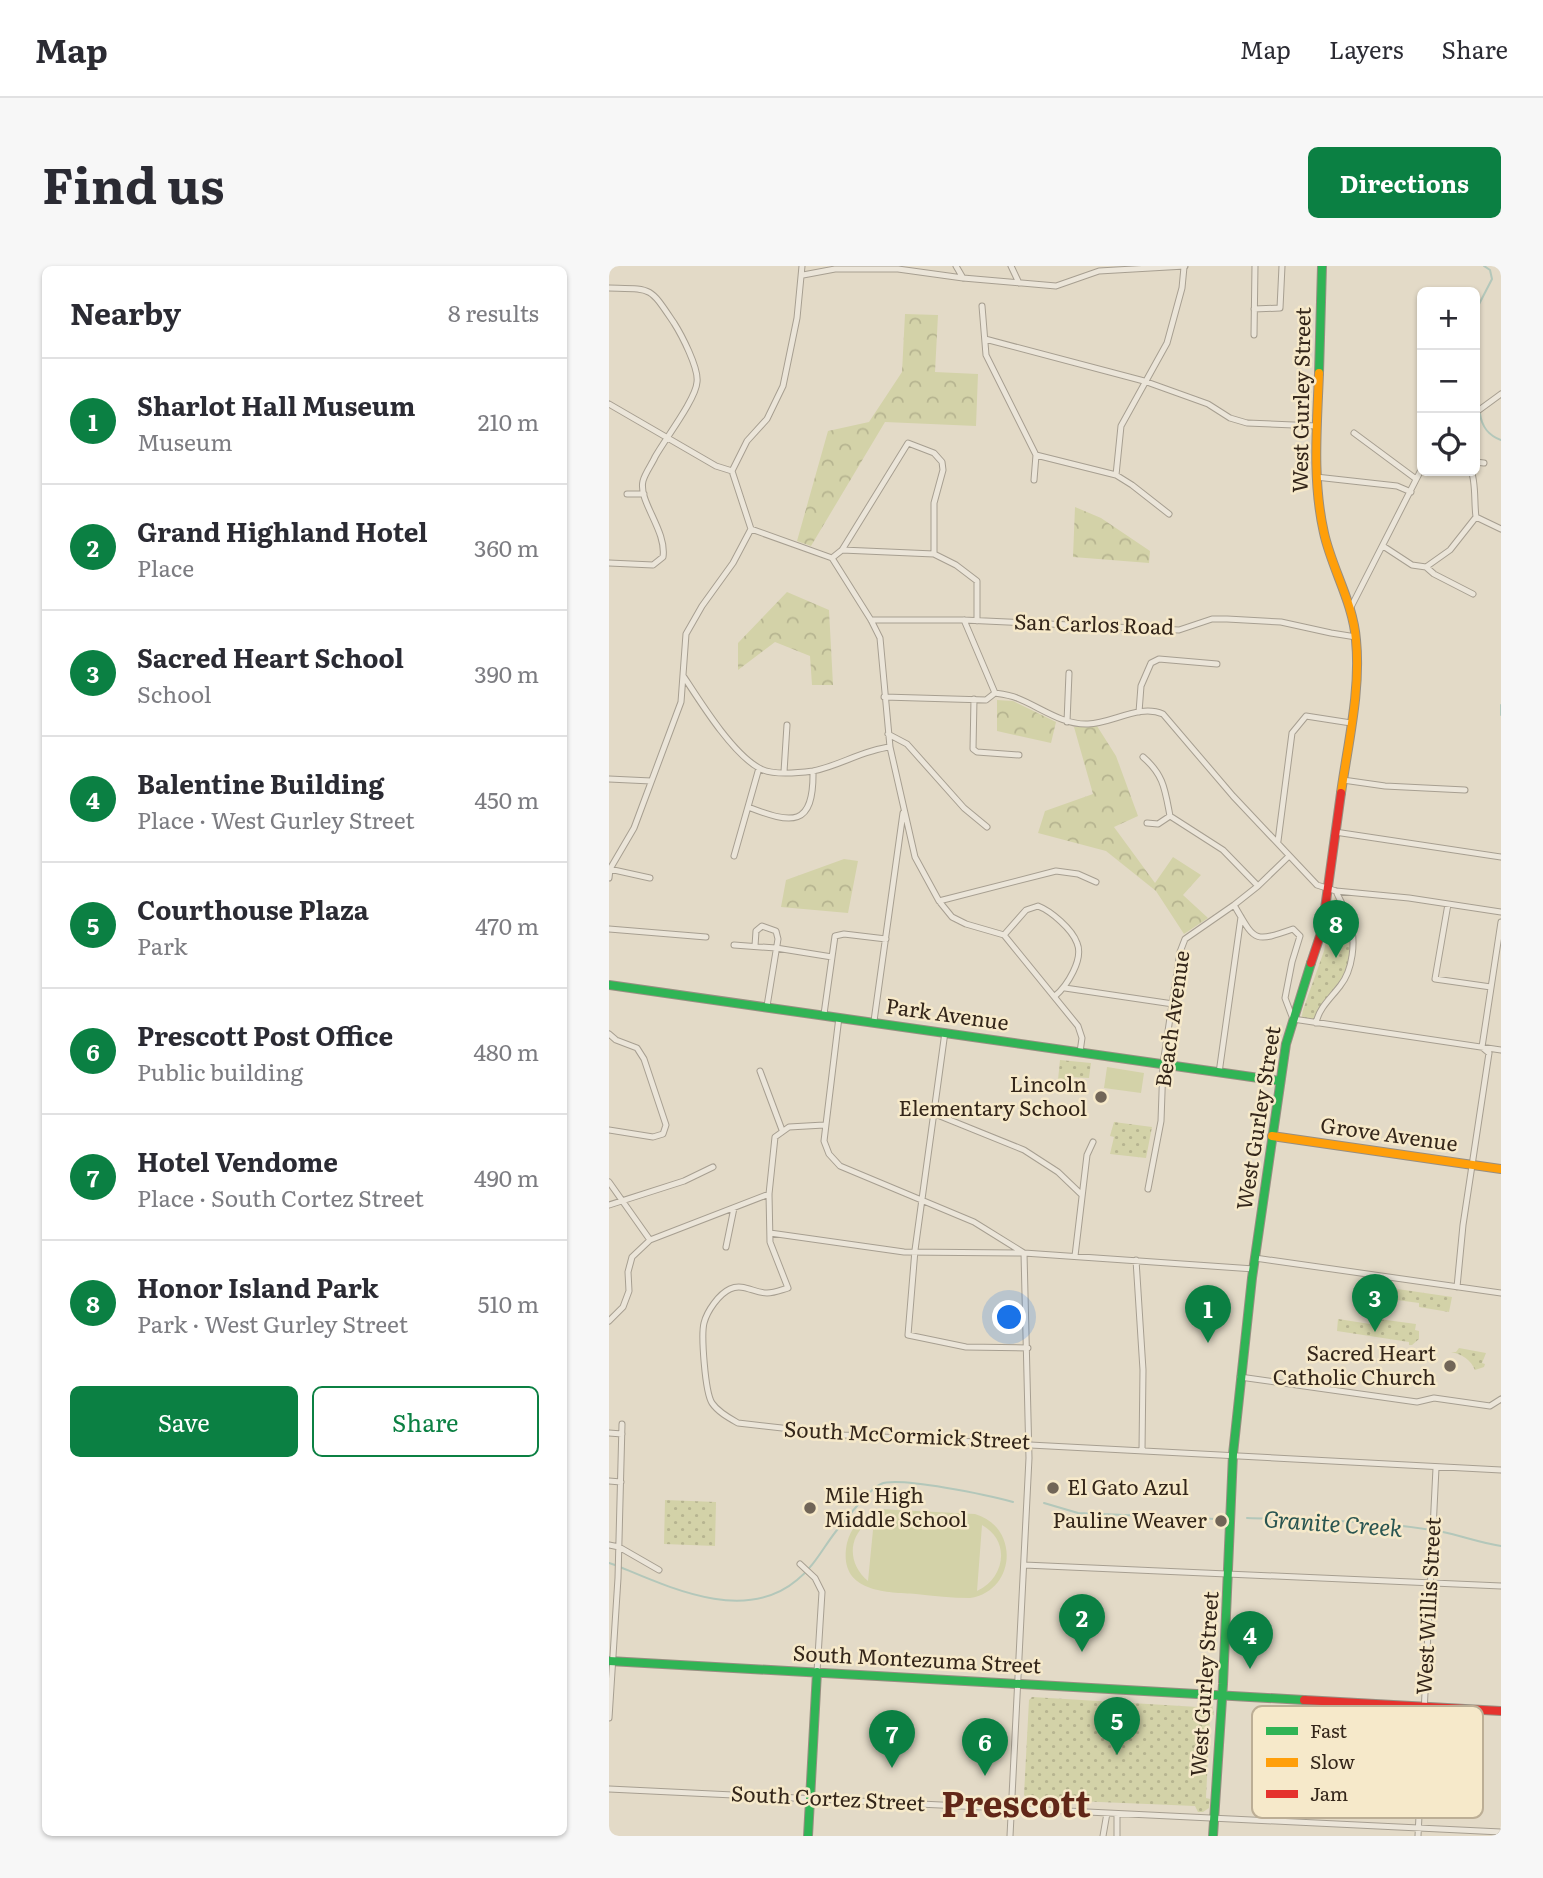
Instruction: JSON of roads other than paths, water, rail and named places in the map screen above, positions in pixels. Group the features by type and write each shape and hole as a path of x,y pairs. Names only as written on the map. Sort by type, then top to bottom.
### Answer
{"main road":[{"name":"West Gurley Street","path":"1213,1836 1229,1574 1233,1454 1240,1377 1286,1044 1315,956 1332,890 1335,832 1357,670 1356,637 1325,533 1316,477 1322,266"},
{"name":"Park Avenue","path":"609,985 1280,1081"},
{"name":"Grove Avenue","path":"1272,1136 1501,1169"},
{"name":"South Montezuma Street","path":"611,1661 1406,1706"},
{"path":"808,1836 817,1672"},
{"name":"South Montezuma Street","path":"1483,1710 1501,1711"}],"street":[{"path":"609,878 610,869 634,828 681,702 686,634 702,606 733,563 751,529 732,471 747,441 767,419 783,386 797,318 802,266"},
{"path":"956,266 963,278"},
{"path":"1011,266 1019,283"},
{"path":"803,275 835,270 898,269 1056,286 1099,271 1185,266 1167,343 1121,426 1116,475"},
{"path":"1254,335 1255,266"},
{"path":"1254,309 1280,308 1282,266"},
{"path":"609,288 642,289 654,294 684,339 698,381 691,398 642,482 644,495 665,545 663,557 653,565 609,563"},
{"path":"982,306 986,355 1036,455 1034,480"},
{"path":"985,339 1144,382 1208,404 1230,418 1247,423 1317,426"},
{"path":"1480,409 1501,394"},
{"path":"609,404 716,466 732,471"},
{"path":"1354,433 1416,479"},
{"path":"832,558 842,551 908,443 934,453 943,470 934,503 934,554"},
{"path":"1036,455 1116,475 1169,514"},
{"path":"1480,463 1484,463"},
{"path":"1350,610 1418,476"},
{"path":"1426,567 1450,550 1476,517 1473,476"},
{"path":"1316,477 1397,486 1411,492"},
{"path":"627,494 644,495"},
{"path":"1476,517 1501,529"},
{"path":"751,529 832,558 880,638 890,747 915,857 939,901 952,917 965,924 1004,935 1078,1026 1080,1052"},
{"path":"1384,546 1412,565 1426,567 1434,574 1473,593"},
{"path":"842,551 934,554 956,565 977,581 977,621"},
{"name":"San Carlos Road","path":"871,620 964,620 1179,630 1212,620 1227,619 1281,622 1356,637"},
{"path":"964,620 995,693"},
{"path":"1139,712 1142,686 1151,663 1159,659 1217,664"},
{"path":"1067,722 1069,673"},
{"path":"684,677 713,719 742,753 759,768 771,772 813,771 873,749 890,747"},
{"path":"884,697 986,700 995,693 1015,697 1067,722 1089,724 1139,712 1155,711 1163,714 1233,796 1317,885 1332,890 1501,912"},
{"path":"974,699 973,748 977,752 1019,755"},
{"path":"1278,842 1292,733 1306,716 1351,723"},
{"path":"784,772 787,725"},
{"path":"888,734 907,744 964,808 987,827"},
{"path":"1143,757 1156,768 1163,783 1170,816 1223,850 1258,887"},
{"path":"734,856 759,768"},
{"path":"748,807 779,819 794,819 805,812 813,786 813,771"},
{"path":"609,779 651,782"},
{"path":"1343,780 1385,786 1465,790"},
{"path":"874,1021 904,809"},
{"path":"1147,823 1158,824 1170,816"},
{"path":"1335,832 1501,857"},
{"name":"Beach Avenue","path":"1148,1189 1161,1121 1163,1064 1180,952 1185,939 1258,887 1289,856"},
{"path":"610,869 650,878"},
{"path":"939,901 1056,871 1078,874 1096,883"},
{"path":"1316,1023 1318,1012 1343,983 1350,965 1353,943 1350,921 1332,890"},
{"path":"1448,904 1435,979 1491,987"},
{"path":"1234,905 1251,934 1257,938 1270,937 1293,929 1300,936 1286,998 1293,1019 1501,1050"},
{"path":"1004,935 1026,911 1038,906 1051,912 1077,943 1079,956 1065,988 1055,996"},
{"path":"1219,1073 1241,917"},
{"path":"1482,1047 1501,922"},
{"path":"755,946 756,932 762,926 776,931 767,1006"},
{"path":"609,929 706,937"},
{"path":"824,1014 835,936 844,934 886,939"},
{"path":"734,945 776,948 832,957"},
{"path":"1065,988 1173,1004"},
{"path":"839,1017 824,1125 824,1141 829,1154 840,1166 974,1222 1024,1253"},
{"path":"945,1032 915,1250 908,1335 967,1347 1028,1348"},
{"path":"609,1034 616,1040 637,1048 644,1059 667,1125 663,1134 653,1137 609,1130"},
{"path":"1457,1287 1489,1053 1482,1047"},
{"path":"760,1071 782,1130"},
{"path":"935,1114 1024,1150 1058,1172 1082,1195"},
{"path":"824,1125 789,1127 775,1137 768,1194 770,1233 904,1252 1024,1253 1254,1269"},
{"path":"1075,1256 1087,1154 1093,1142"},
{"path":"609,1205 684,1181 713,1167"},
{"path":"609,1182 650,1240"},
{"path":"609,1321 623,1307 629,1291 628,1272 632,1257 650,1240 768,1194"},
{"path":"726,1247 734,1208"},
{"name":"South McCormick Street","path":"770,1233 770,1241 788,1289 769,1294 743,1286 729,1289 711,1306 704,1324 706,1387 712,1403 726,1417 738,1423 824,1433 1501,1470"},
{"path":"1010,1836 1029,1444 1024,1253"},
{"path":"1255,1258 1501,1293"},
{"path":"1136,1261 1143,1370 1142,1450"},
{"path":"1240,1377 1417,1402 1434,1398 1490,1406 1501,1399"},
{"path":"609,1718 613,1602 619,1560 622,1424"},
{"path":"609,1433 622,1434"},
{"name":"West Willis Street","path":"1424,1706 1436,1468"},
{"path":"609,1481 621,1482"},
{"path":"609,1545 619,1547 659,1570"},
{"path":"800,1564 815,1578 822,1592 817,1672"},
{"path":"1024,1565 1501,1586"},
{"name":"South Cortez Street","path":"609,1789 1499,1831"},
{"path":"1103,1836 1107,1813"},
{"path":"1117,1836 1118,1814"},
{"name":"West Willis Street","path":"1418,1836 1419,1818"}],"waterway":[{"path":"1480,302 1492,279 1490,270 1484,266"},
{"path":"1480,414 1486,430 1501,440"},
{"path":"1501,705 1501,715"},
{"name":"Granite Creek","path":"620,1567 709,1598 733,1601 755,1599 777,1593 803,1575 852,1512 881,1484 891,1482 925,1485 1013,1502"},
{"name":"Granite Creek","path":"1044,1503 1078,1513 1217,1519"},
{"name":"Granite Creek","path":"1247,1518 1394,1525 1443,1532 1501,1546"},
{"name":"Granite Creek","path":"609,1563 615,1565"}],"place":[{"name":"Honor Island Park","path":"1336,958"},
{"name":"Lincoln Elementary School","path":"1101,1097"},
{"name":"Sacred Heart School","path":"1375,1332"},
{"name":"Sharlot Hall Museum","path":"1208,1343"},
{"name":"Sacred Heart Catholic Church","path":"1450,1366"},
{"name":"El Gato Azul","path":"1053,1488"},
{"name":"Mile High Middle School","path":"810,1508"},
{"name":"Pauline Weaver","path":"1221,1521"},
{"name":"Grand Highland Hotel","path":"1082,1652"},
{"name":"Balentine Building","path":"1250,1669"},
{"name":"Courthouse Plaza","path":"1117,1755"},
{"name":"Hotel Vendome","path":"892,1768"},
{"name":"Prescott Post Office","path":"985,1776"}],"district":[{"name":"Prescott","path":"1016,1805"}]}
